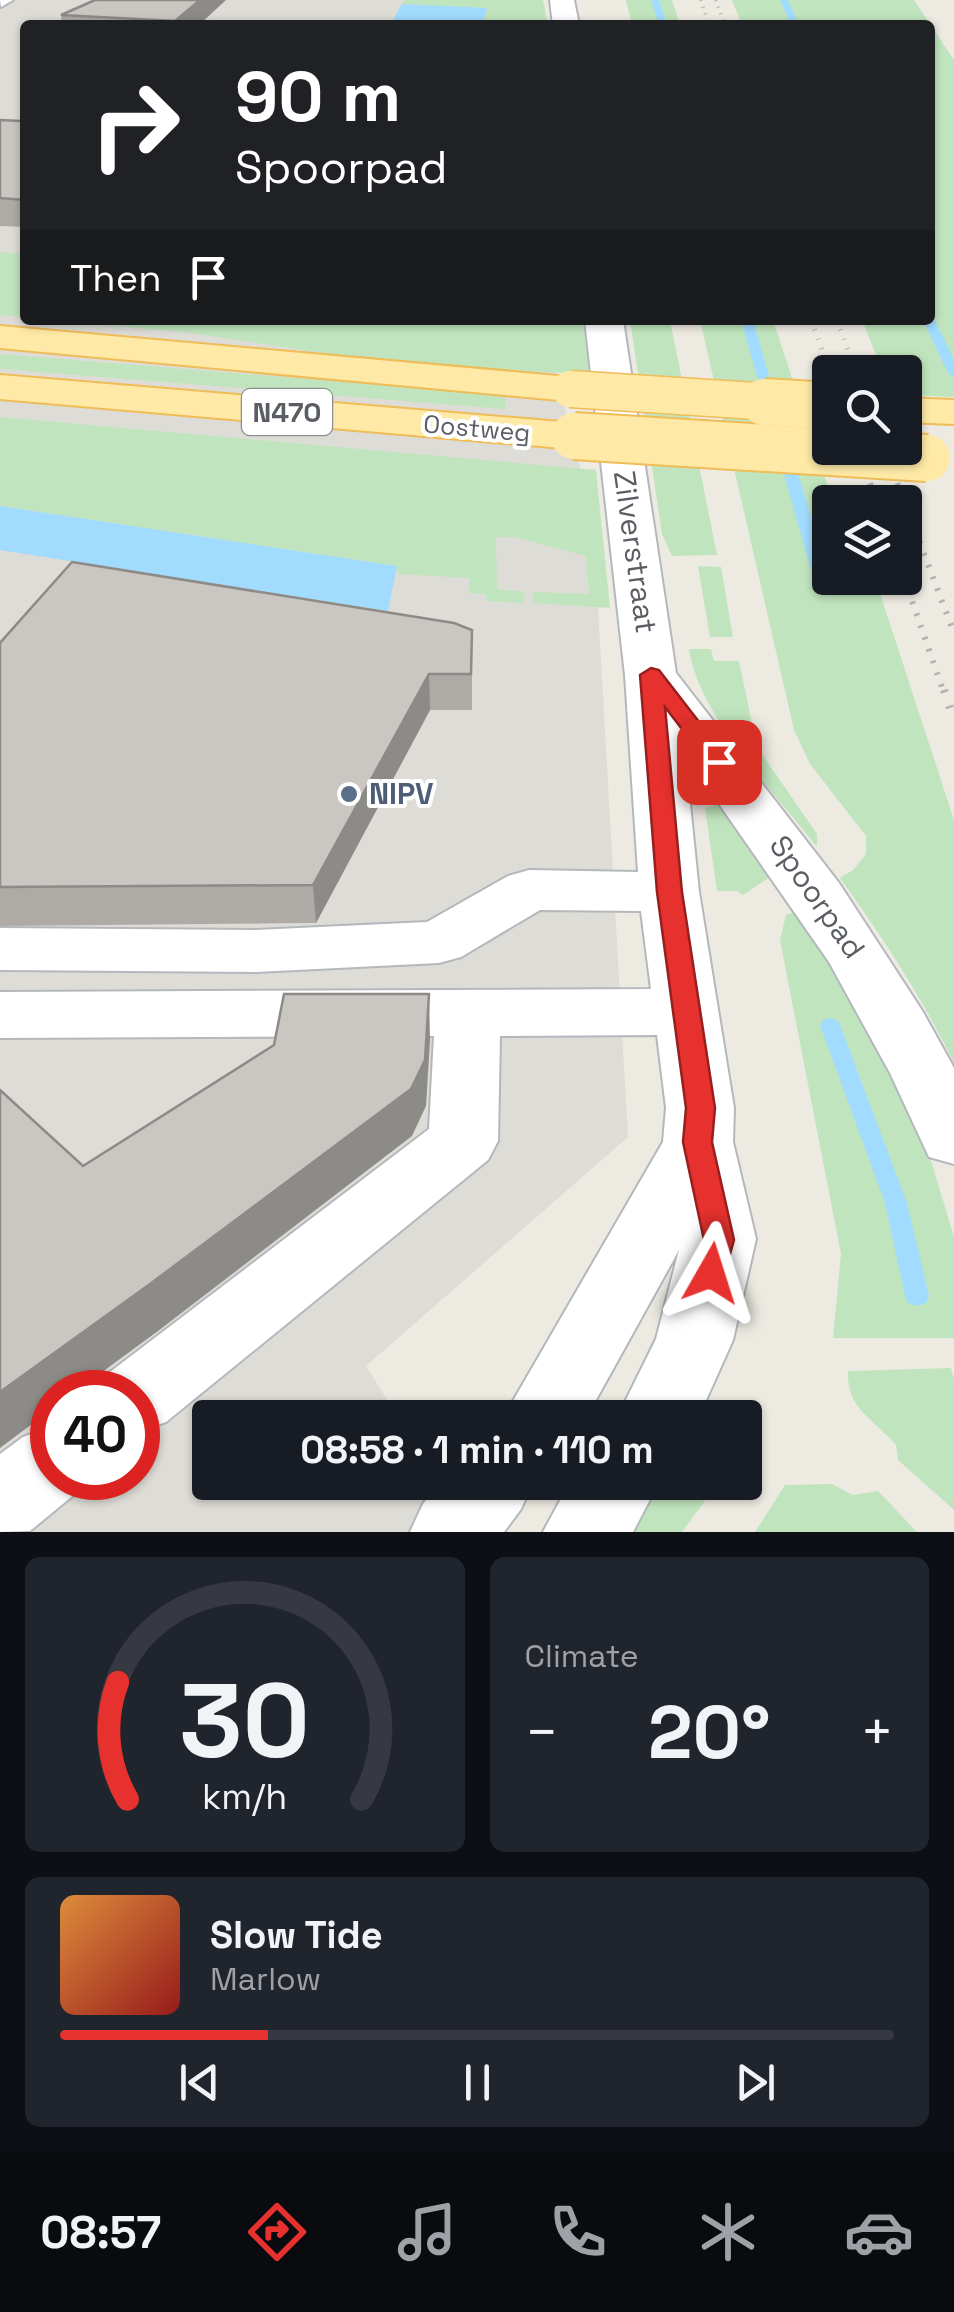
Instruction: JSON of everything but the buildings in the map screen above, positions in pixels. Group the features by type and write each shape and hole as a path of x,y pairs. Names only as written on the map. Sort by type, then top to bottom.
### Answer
{"main road":[{"name":"Oostweg","path":"0,337 570,389 812,405"},
{"name":"Oostweg","path":"0,387 574,436 954,460"},
{"path":"922,411 954,412"}],"street":[{"name":"Zilverstraat","path":"605,325 651,675 669,892 700,1108 698,1142 719,1240 694,1340 666,1400"},
{"name":"Spoorpad","path":"651,675 809,879 854,947 920,1060 954,1138"},
{"path":"0,950 256,951 439,942 529,890 669,892"},
{"path":"160,1379 464,1141 468,1012"},
{"path":"0,1015 688,1012"},
{"name":"Zilverstraat","path":"554,1400 652,1232 698,1142"},
{"path":"0,1504 30,1480"},
{"path":"453,1532 478,1500"},
{"path":"586,1532 606,1500"}],"shaded area":[{"path":"0,0 503,0 512,20 20,20 20,325 544,325 593,519 628,1137 366,1366 387,1400 192,1400 192,1500 450,1500 470,1532 0,1532"}],"green space":[{"path":"405,0 543,0 547,20 484,20 487,9 402,4"},
{"path":"626,0 672,0 678,20 631,20"},
{"path":"732,0 914,0 927,20 740,20"},
{"path":"935,32 954,60 954,397 922,396 922,355 876,355 864,325 935,325"},
{"path":"0,252 20,254 20,317 0,315"},
{"path":"107,325 584,325 589,374 409,366 191,333"},
{"path":"631,325 671,325 717,555 672,556 662,534"},
{"path":"701,325 775,325 812,438 812,465 821,465 827,485 812,485 812,595 881,595 954,820 954,1063 901,968 840,878 866,854 866,836 810,764 794,730"},
{"path":"0,354 506,395 505,409 0,369"},
{"path":"0,417 596,470 610,608 533,603 534,592 589,594 586,556 514,537 496,537 497,589 525,592 523,603 486,601 486,594 468,593 470,578 397,574 396,566 0,506"},
{"path":"698,566 721,567 733,637 710,637"},
{"path":"689,649 711,649 714,661 739,661 757,747 817,834 817,847 723,727 707,701"},
{"path":"716,804 725,810 773,875 743,895 737,891 717,891 705,808"},
{"path":"798,910 891,1075 932,1164 954,1237 954,1338 833,1338 841,1254 780,940 786,915"},
{"path":"951,1368 954,1510 898,1460 896,1445 857,1405 848,1371"},
{"path":"832,1484 853,1495 878,1491 917,1532 755,1532 785,1485"},
{"path":"649,1500 706,1500 682,1532 628,1532"}],"water":[{"path":"402,4 487,8 483,20 393,20"},
{"path":"0,506 397,566 388,611 0,550"}],"waterway":[{"path":"655,0 661,20"},
{"path":"784,0 793,20"},
{"path":"748,325 770,401"},
{"path":"931,325 954,373"},
{"path":"784,450 812,546"},
{"path":"830,1025 896,1203 917,1296"}],"railway":[{"path":"701,0 707,20"},
{"path":"716,0 723,20"},
{"path":"813,325 824,355"},
{"path":"839,325 850,355"},
{"path":"863,465 871,485"},
{"path":"890,465 954,633"},
{"path":"910,595 944,693"},
{"path":"944,690 954,720"}],"place":[{"name":"NIPV","path":"349,794"}],"route":[{"path":"711,1273 719,1240 698,1142 700,1108 669,892 651,675 719,762"}]}
